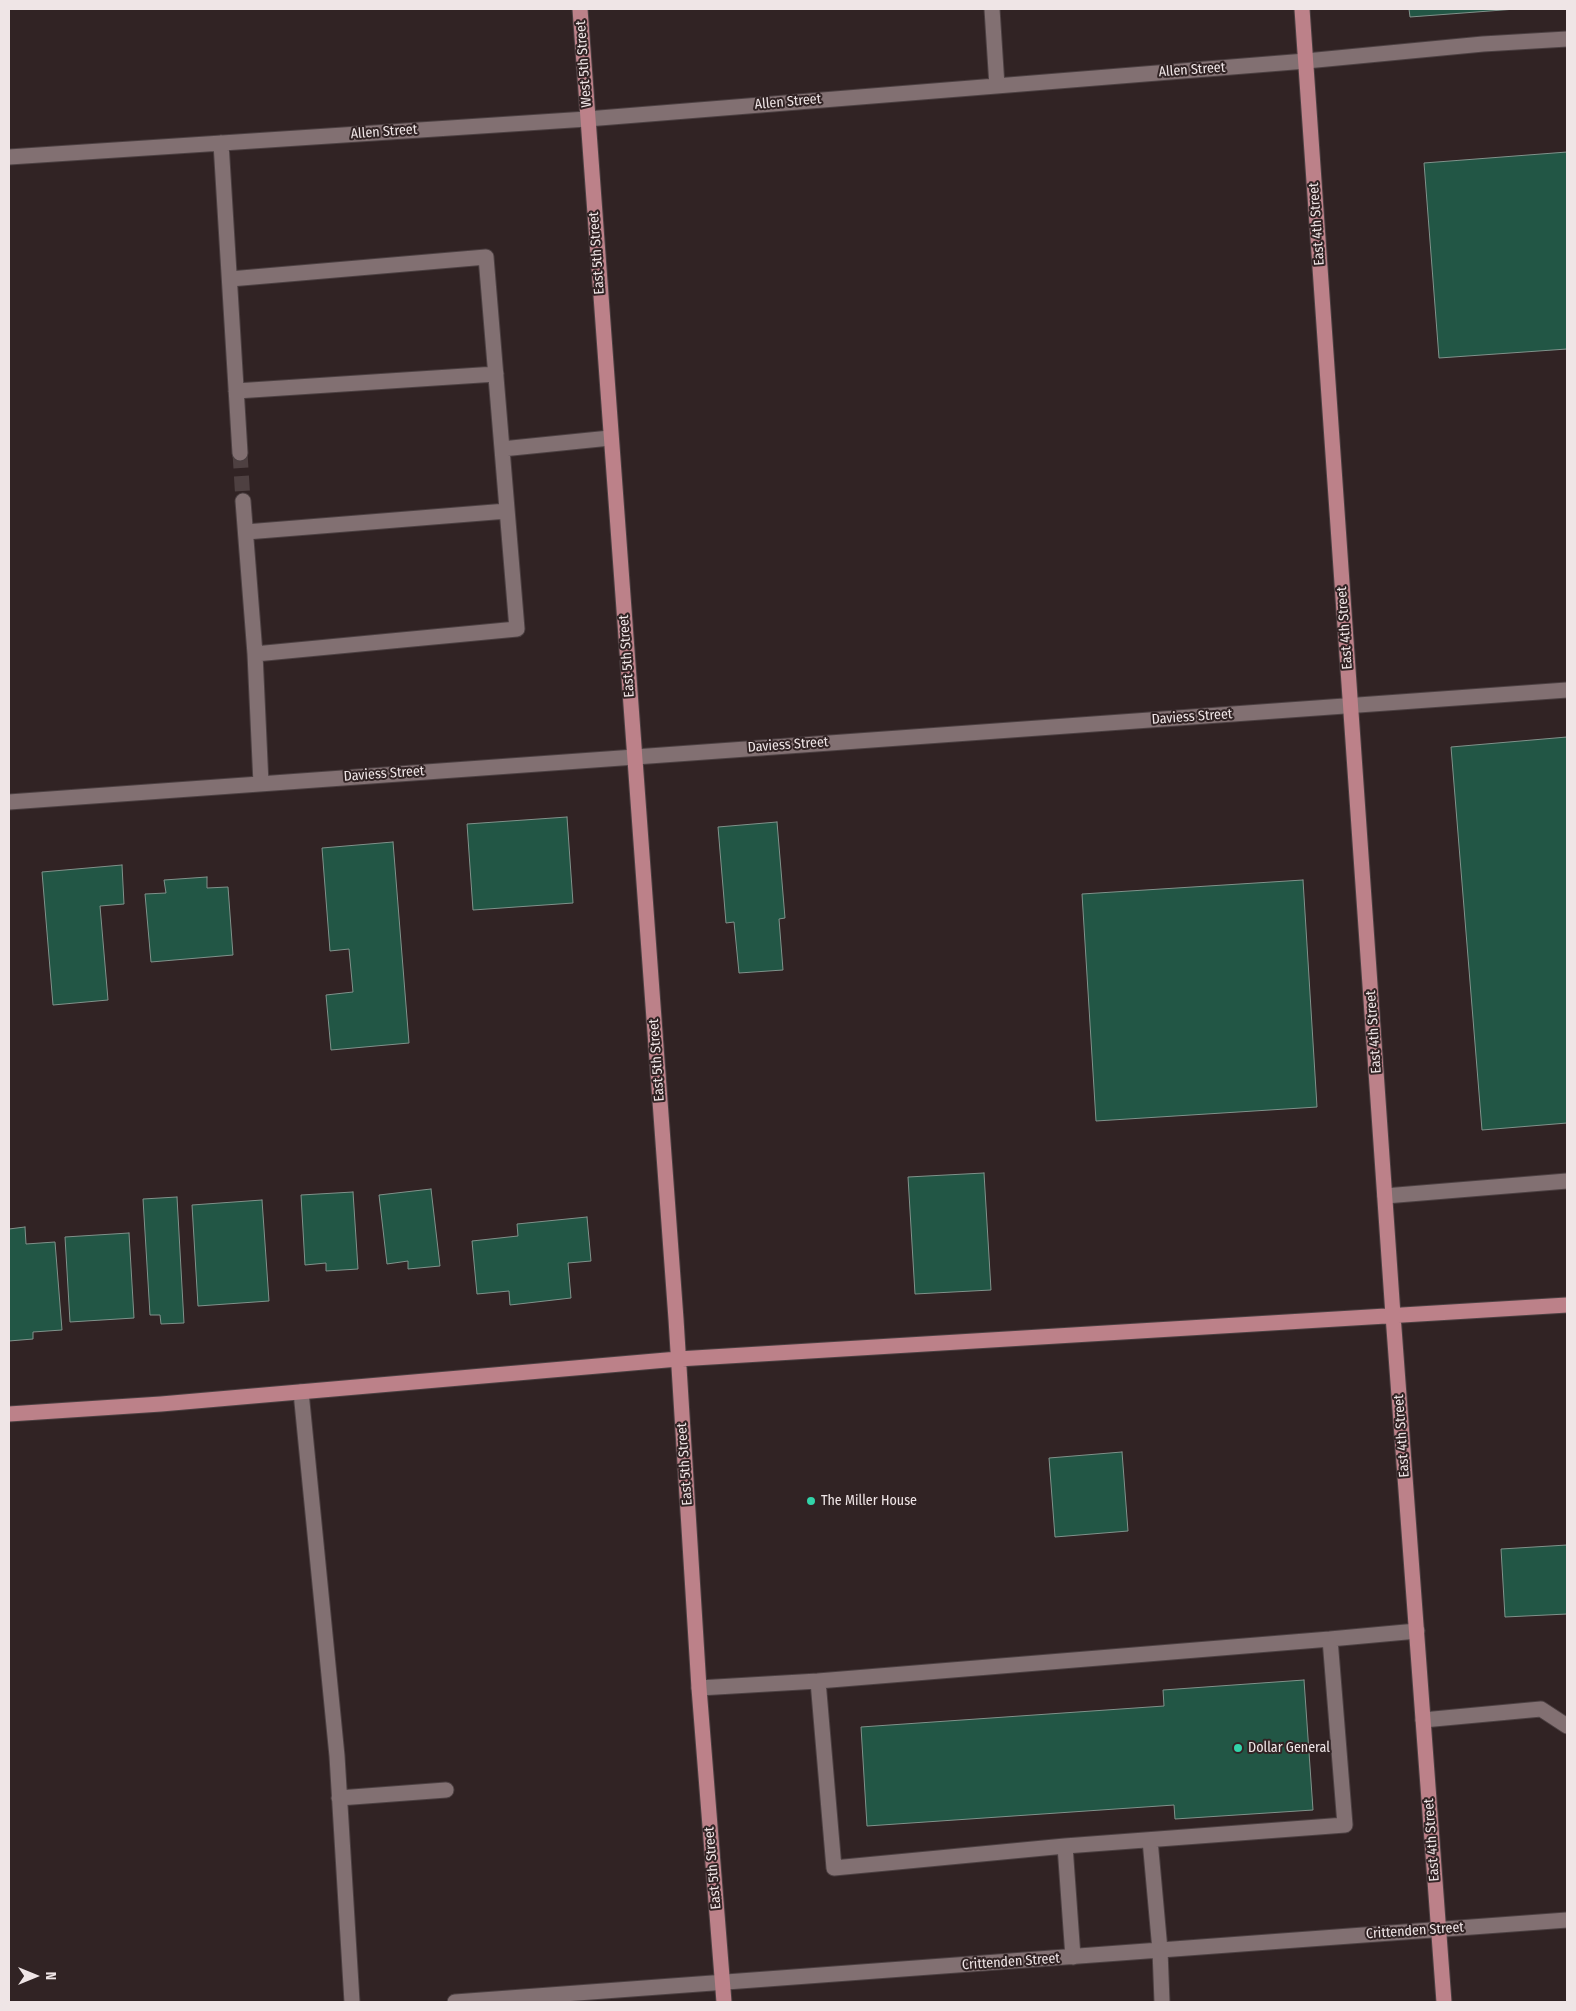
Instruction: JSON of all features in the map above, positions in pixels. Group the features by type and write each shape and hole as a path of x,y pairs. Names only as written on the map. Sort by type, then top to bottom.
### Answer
{"main road":[{"name":"West 5th Street","path":"580,9 587,118"},
{"name":"East 4th Street","path":"1302,9 1393,1315 1444,2002"},
{"name":"East 5th Street","path":"587,118 678,1359 699,1688 724,2002"},
{"path":"9,1414 301,1392 678,1359 1567,1305"}],"street":[{"path":"992,9 998,86"},
{"name":"Allen Street","path":"9,157 587,118 1306,62 1483,44 1567,39"},
{"path":"221,143 240,453"},
{"path":"230,279 486,257 517,629 255,654"},
{"path":"236,391 496,374"},
{"path":"502,449 610,438"},
{"path":"243,500 255,654 261,784"},
{"path":"246,532 508,511"},
{"name":"Daviess Street","path":"9,802 1567,690"},
{"path":"1385,1196 1567,1181"},
{"path":"301,1392 339,1798 352,2002"},
{"path":"699,1688 818,1681 1417,1631"},
{"path":"818,1681 834,1868 1065,1846 1345,1825 1330,1639"},
{"path":"1423,1720 1541,1710 1567,1726"},
{"path":"339,1798 446,1790"},
{"path":"1150,1840 1160,1950 1162,2002"},
{"path":"1065,1846 1073,1958"},
{"name":"Crittenden Street","path":"455,2002 1073,1958 1567,1920"}],"building":[{"path":"1409,9 1516,9 1410,17"},
{"path":"1567,152 1567,349 1439,358 1424,163"},
{"path":"1567,737 1567,1123 1482,1130 1451,747"},
{"path":"567,817 573,903 473,910 467,824"},
{"path":"777,822 785,918 779,919 783,970 739,973 734,922 726,923 718,827"},
{"path":"393,842 409,1043 331,1050 326,995 353,992 349,949 330,951 322,848"},
{"path":"122,865 124,904 100,906 108,1000 53,1005 42,872"},
{"path":"207,877 207,888 228,887 233,955 151,962 145,894 166,893 164,880"},
{"path":"1303,880 1317,1107 1096,1121 1082,894"},
{"path":"984,1173 991,1290 915,1294 908,1177"},
{"path":"431,1189 440,1266 408,1269 408,1261 387,1264 379,1195"},
{"path":"353,1192 358,1269 326,1271 326,1263 305,1265 301,1195"},
{"path":"177,1197 184,1323 161,1324 160,1315 150,1315 143,1199"},
{"path":"262,1200 269,1301 198,1306 192,1205"},
{"path":"587,1217 591,1261 568,1263 571,1298 510,1305 509,1291 477,1294 472,1241 518,1236 517,1224"},
{"path":"25,1227 26,1244 55,1242 62,1330 33,1332 33,1339 9,1341 9,1229"},
{"path":"129,1233 134,1318 70,1322 65,1237"},
{"path":"1122,1452 1128,1531 1055,1537 1049,1458"},
{"path":"1567,1545 1567,1614 1505,1617 1501,1549"},
{"path":"1304,1680 1313,1810 1175,1819 1174,1805 867,1826 861,1727 1164,1706 1163,1690"}],"tunnel":[{"path":"240,453 243,501"}],"place":[{"name":"The Miller House","path":"811,1501"},
{"name":"Dollar General","path":"1238,1748"}]}
